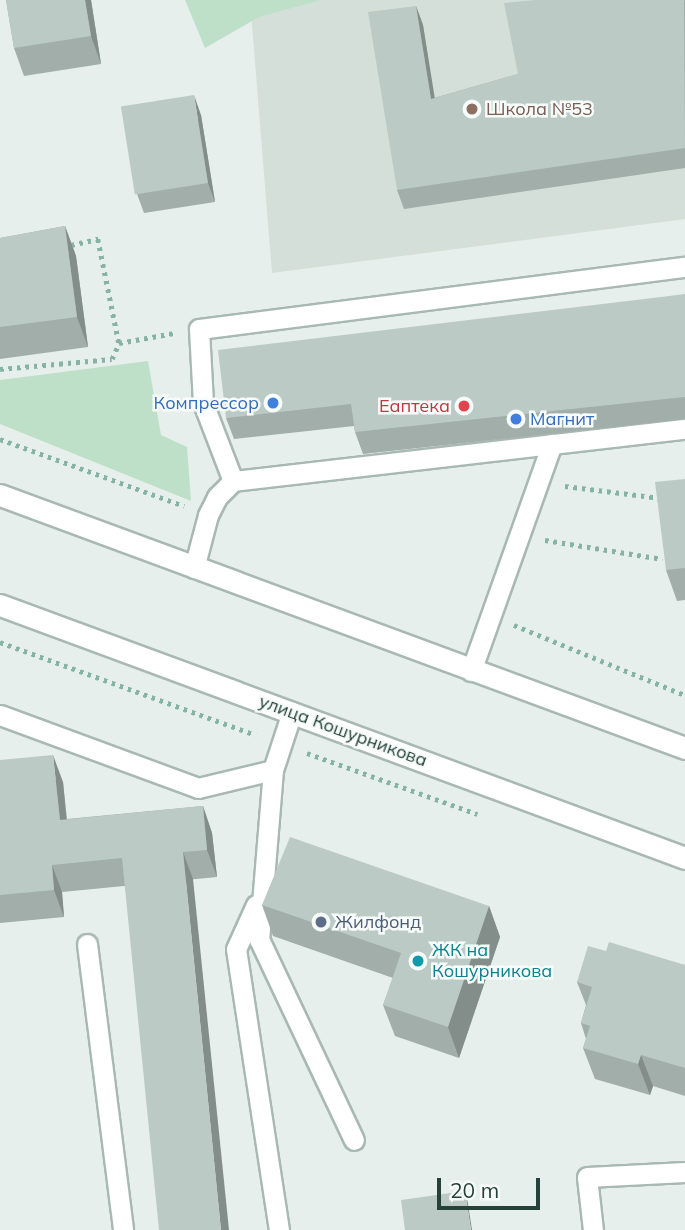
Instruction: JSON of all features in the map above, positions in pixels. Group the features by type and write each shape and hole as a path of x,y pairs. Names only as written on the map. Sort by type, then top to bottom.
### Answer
{"main road":[{"path":"0,495 685,748"},
{"name":"улица Кошурникова","path":"0,605 685,858"}],"lane":[{"path":"233,481 203,403 199,329 685,267"},
{"path":"194,568 208,515 217,497 233,481 685,429"},
{"path":"471,671 494,616 552,444"},
{"path":"292,712 273,770 259,939 354,1140"},
{"path":"0,715 198,788 273,770"},
{"path":"262,892 236,949 279,1230"},
{"path":"88,944 123,1230"},
{"path":"593,1230 587,1177 685,1172"}],"path":[{"path":"0,369 112,359 119,343 98,239 71,245"},
{"path":"119,343 199,329"},
{"path":"0,439 208,515"},
{"path":"540,482 668,498"},
{"path":"521,536 662,559"},
{"path":"494,616 685,695"},
{"path":"0,642 491,819"}],"shaded area":[{"name":"Школа №53","path":"250,0 685,0 685,219 272,273"}],"green space":[{"path":"185,0 321,0 259,17 205,48"},
{"path":"148,361 161,435 187,447 191,501 0,424 0,380"}],"building":[{"path":"6,0 85,0 91,36 14,48"},
{"path":"535,0 684,0 685,148 397,190 368,12 416,6 431,99 518,74 504,3"},
{"path":"194,95 208,183 135,194 121,107"},
{"path":"65,226 77,317 0,327 0,238"},
{"path":"685,294 685,397 355,432 351,404 226,418 218,350"},
{"path":"685,479 685,568 666,570 655,482"},
{"path":"53,755 60,820 203,806 207,850 183,852 221,1230 159,1230 122,858 52,865 54,890 0,895 0,760"},
{"name":"ЖК на Кошурникова","path":"290,837 489,906 448,1027 383,1005 401,953 262,905"},
{"path":"609,942 685,965 685,1068 641,1055 638,1064 583,1048 590,1026 581,1023 592,987 577,982 588,946 606,951"},
{"path":"465,1191 471,1230 405,1230 401,1200"}],"place":[{"name":"Школа №53","path":"472,109"},
{"name":"Компрессор","path":"273,403"},
{"name":"Еаптека","path":"464,406"},
{"name":"Магнит","path":"516,419"},
{"name":"Жилфонд","path":"321,922"},
{"name":"ЖК на Кошурникова","path":"418,961"}]}
